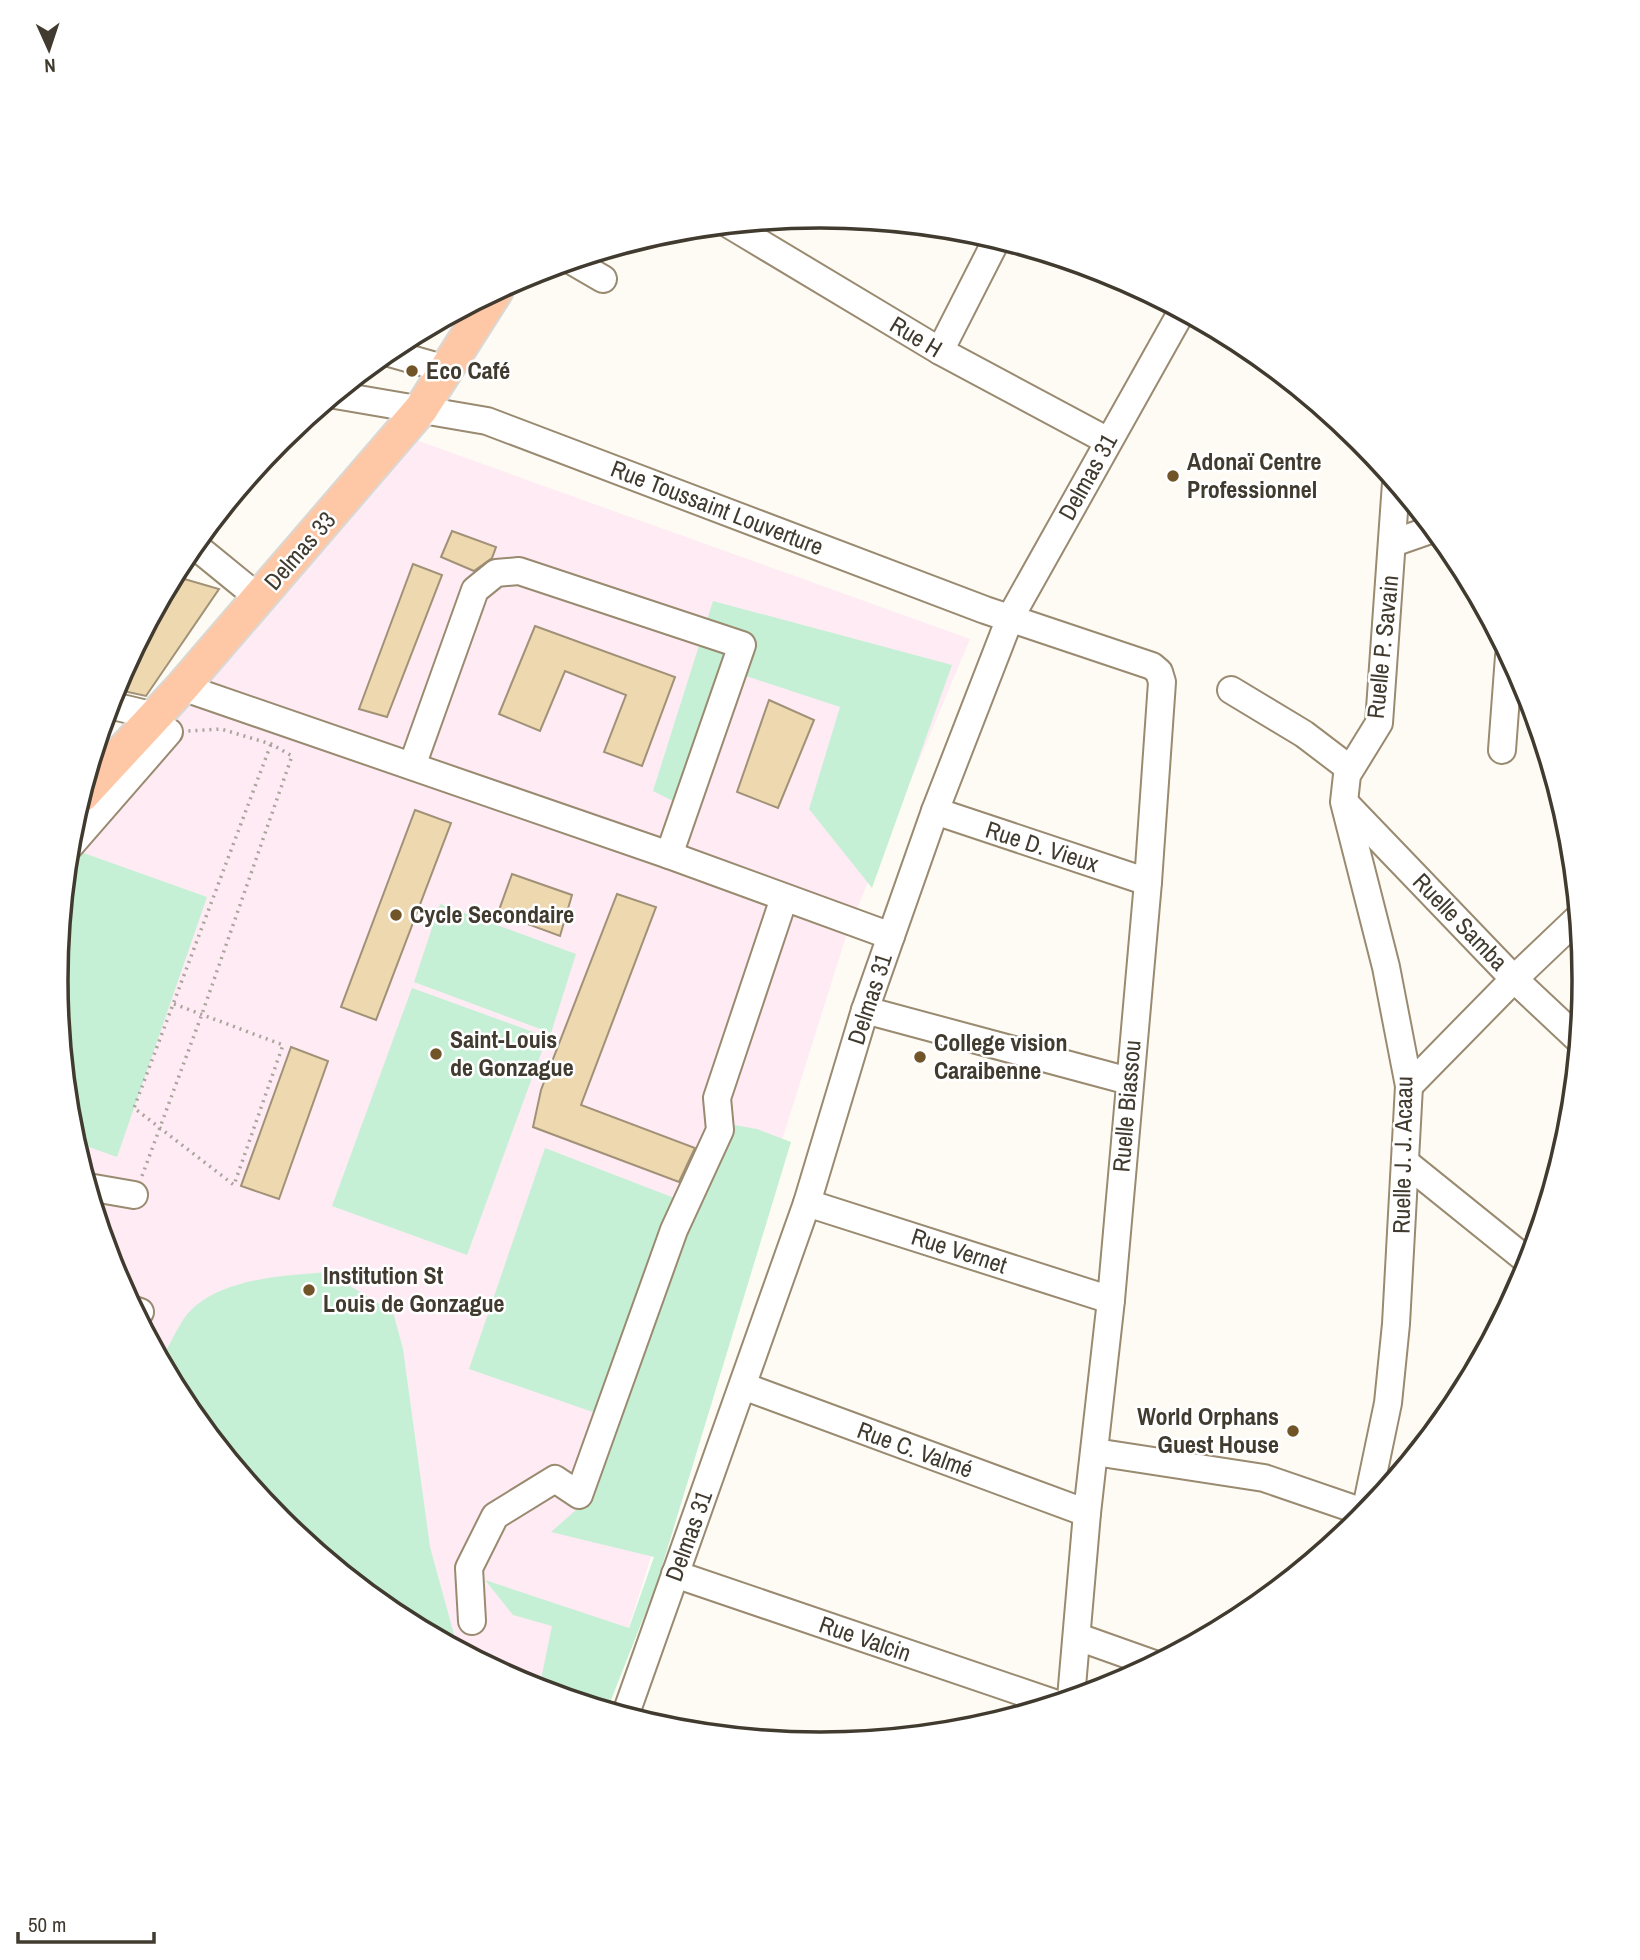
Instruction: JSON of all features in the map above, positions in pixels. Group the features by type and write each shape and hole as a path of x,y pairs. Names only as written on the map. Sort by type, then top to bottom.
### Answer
{"main road":[{"name":"Delmas 33","path":"94,784 162,724 182,687 421,409 486,307"}],"street":[{"name":"Rue H","path":"743,233 940,351 1108,441"},
{"path":"940,351 991,249"},
{"path":"582,267 603,279"},
{"name":"Delmas 31","path":"628,1707 807,1203 865,1010 883,933 936,811 1010,618 1177,319"},
{"path":"400,356 446,369"},
{"name":"Rue Toussaint Louverture","path":"347,396 487,421 1010,618"},
{"name":"Ruelle P. Savain","path":"1344,802 1347,775 1379,723 1395,497"},
{"path":"1393,543 1423,532"},
{"path":"202,552 259,598"},
{"path":"412,766 475,590 496,573 519,571 742,645 669,855"},
{"name":"Ruelle Biassou","path":"1010,618 1152,666 1159,672 1162,682 1148,882 1111,1300 1087,1513 1072,1688"},
{"path":"1502,750 1507,676"},
{"path":"182,687 669,855 883,933"},
{"path":"1231,690 1304,734 1350,769"},
{"path":"84,827 162,724 119,709"},
{"name":"Ruelle Samba","path":"1344,802 1514,979 1570,1031"},
{"name":"Ruelle J. J. Acaau","path":"1344,802 1386,967 1409,1086 1396,1324 1388,1403 1369,1493"},
{"name":"Rue D. Vieux","path":"936,811 1148,882"},
{"path":"472,1620 469,1568 495,1516 555,1479 579,1495 674,1230 720,1130 717,1098 784,898"},
{"path":"1409,1086 1570,926"},
{"path":"865,1010 1129,1081"},
{"path":"1405,1162 1520,1255"},
{"path":"98,1188 134,1195"},
{"name":"Rue Vernet","path":"807,1203 1111,1300"},
{"name":"Rue C. Valmé","path":"743,1386 1087,1513"},
{"path":"1095,1452 1264,1478 1354,1509"},
{"name":"Rue Valcin","path":"675,1574 1040,1698"},
{"path":"1078,1637 1141,1659"}],"path":[{"path":"134,1195 202,1014 292,756 271,744 221,729 162,724"},
{"path":"174,1003 282,1045 234,1185 134,1108 271,744"}],"shaded area":[{"name":"Saint-Louis de Gonzague","path":"399,434 970,639 848,930 606,1700 532,1675 488,1654 402,1605 362,1576 288,1512 255,1476 195,1398 169,1356 125,1268 108,1222 83,1127 75,1078 68,980 70,931 75,882 93,791"}],"green space":[{"path":"713,601 952,665 872,888 809,809 840,707 725,669 673,801 653,791"},
{"path":"80,852 207,897 117,1157 87,1146 75,1078 68,980 70,931"},
{"path":"440,904 576,954 551,1033 414,982"},
{"path":"412,988 547,1037 467,1255 332,1206"},
{"path":"728,1124 757,1129 791,1142 656,1586 610,1702 541,1678 552,1626 513,1615 485,1580 629,1628 654,1557 551,1532 585,1502"},
{"path":"545,1148 682,1201 607,1417 469,1369"},
{"path":"327,1272 393,1312 403,1349 430,1547 455,1637 402,1605 362,1576 288,1512 224,1438 195,1398 166,1351 185,1317 198,1304 214,1294 251,1281"}],"building":[{"path":"452,531 496,547 492,558 474,571 441,557"},
{"path":"413,564 442,575 387,717 359,709"},
{"path":"184,579 219,589 146,696 125,691"},
{"path":"535,626 675,677 642,766 604,752 626,695 565,671 540,731 499,714"},
{"path":"769,700 814,720 778,808 737,792"},
{"name":"Cycle Secondaire","path":"415,810 451,823 376,1020 341,1007"},
{"path":"512,874 572,895 560,936 498,913"},
{"path":"617,894 656,907 581,1105 695,1148 679,1182 533,1127 541,1090"},
{"path":"291,1047 328,1061 279,1199 241,1186"}],"place":[{"name":"Eco Café","path":"412,371"},
{"name":"Adonaï Centre Professionnel","path":"1173,476"},
{"name":"Cycle Secondaire","path":"396,915"},
{"name":"Saint-Louis de Gonzague","path":"436,1054"},
{"name":"College vision Caraibenne","path":"920,1057"},
{"name":"Institution St Louis de Gonzague","path":"309,1290"},
{"name":"World Orphans Guest House","path":"1293,1431"}]}
